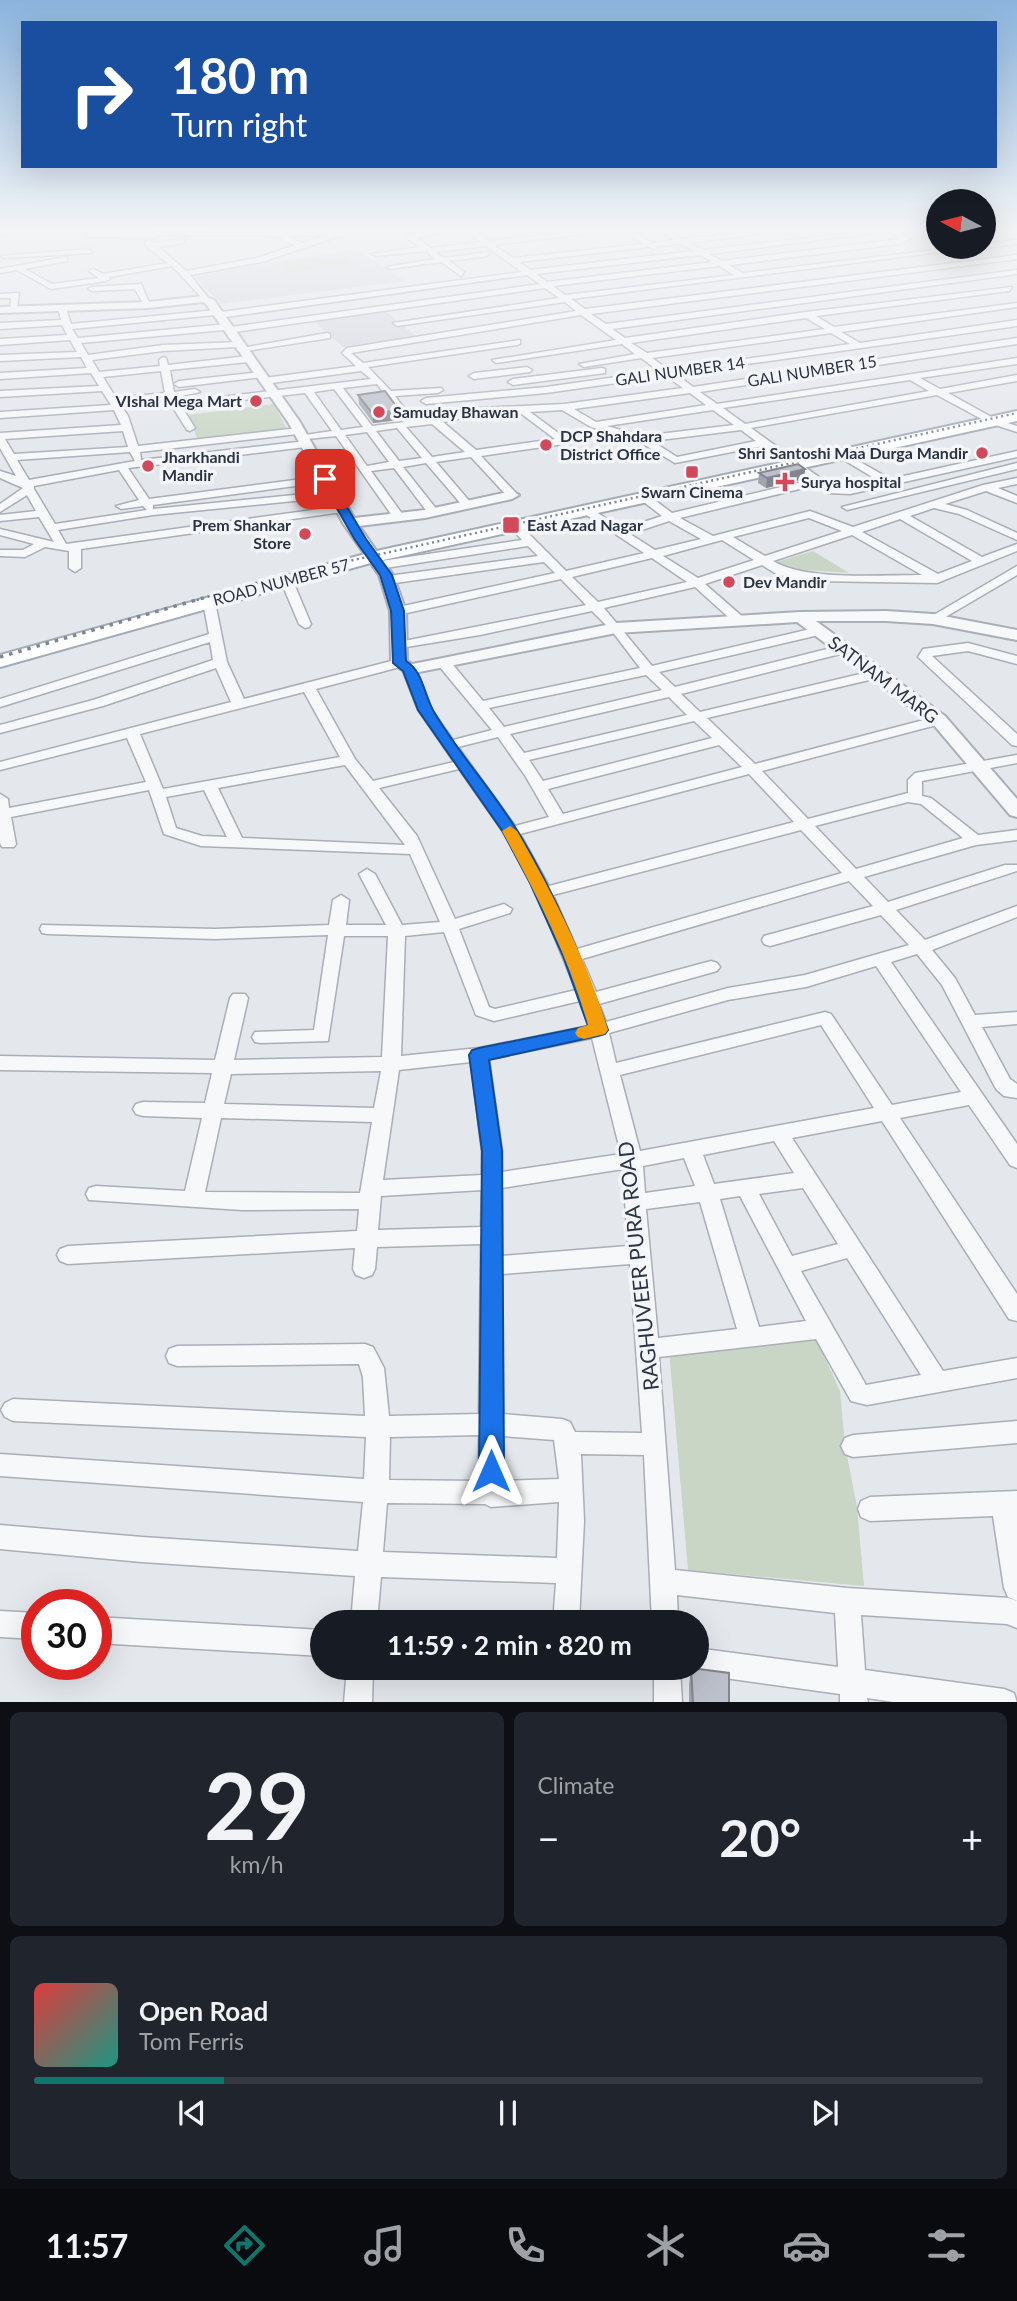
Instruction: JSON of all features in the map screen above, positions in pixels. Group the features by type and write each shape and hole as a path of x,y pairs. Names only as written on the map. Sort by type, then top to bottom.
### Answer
{"main road":[{"name":"ROAD NUMBER 57","path":"785,459 842,455 1001,422 1017,410"},
{"name":"ROAD NUMBER 57","path":"0,661 371,555 523,534 586,510 785,459 1001,422"},
{"path":"0,645 304,561 371,555 785,459"}],"street":[{"path":"59,309 127,428 138,463"},
{"path":"0,342 198,309"},
{"path":"214,309 302,437 350,523 388,580 398,611 399,646 404,666"},
{"path":"0,415 104,388 307,319 377,309"},
{"path":"381,309 411,335 498,326 603,309"},
{"path":"477,309 541,365"},
{"path":"397,323 497,309"},
{"path":"346,353 360,346 489,318 550,309"},
{"path":"579,309 832,491 842,493 1017,454"},
{"path":"604,327 728,309"},
{"path":"758,309 801,334"},
{"path":"798,309 944,395 1001,422"},
{"path":"496,360 847,309"},
{"path":"937,309 1017,349"},
{"path":"474,376 644,356 983,309"},
{"path":"307,319 391,394 405,424 428,460 466,503"},
{"name":"GALI NUMBER 14","path":"426,401 546,390 1017,323"},
{"path":"0,326 237,343 297,350"},
{"path":"237,343 315,327"},
{"path":"436,354 431,346 549,328"},
{"path":"0,334 70,331"},
{"path":"0,358 84,356 327,337"},
{"name":"GALI NUMBER 15","path":"302,437 434,420 481,411 564,407 691,390 1017,341"},
{"path":"177,405 361,367 517,342"},
{"path":"161,349 168,390 190,428"},
{"path":"594,425 1017,361"},
{"path":"391,394 656,365"},
{"path":"0,376 20,384 104,388"},
{"path":"642,439 742,427 944,395 1017,379"},
{"path":"0,385 168,390 308,390 379,382"},
{"path":"0,394 20,384"},
{"path":"337,387 432,511"},
{"path":"183,415 269,388"},
{"path":"308,390 397,515"},
{"path":"466,396 481,411"},
{"path":"564,407 594,425 642,439 675,460 762,443"},
{"path":"365,469 564,441 522,410"},
{"path":"434,420 474,454 512,495"},
{"path":"5,448 127,428"},
{"path":"5,448 134,449 302,437"},
{"path":"2,507 29,486 138,463 302,437"},
{"path":"0,466 5,448"},
{"path":"5,448 52,527 69,547 75,568"},
{"path":"842,455 887,482"},
{"path":"122,466 144,502 168,531"},
{"path":"846,507 1017,466"},
{"path":"0,474 29,486"},
{"path":"121,506 325,479"},
{"path":"620,533 670,517 819,481"},
{"path":"399,646 597,608 697,583 987,487 1017,481"},
{"path":"987,487 1017,500"},
{"path":"0,532 153,512 334,494"},
{"path":"350,523 432,511 512,495"},
{"path":"644,497 670,517 718,538 782,572 797,575 937,579 1017,547"},
{"path":"933,505 964,512 1017,537"},
{"path":"2,507 41,508"},
{"path":"0,532 69,547 168,531 342,509"},
{"path":"586,510 697,583 740,621"},
{"path":"398,611 565,576 810,514 852,531 937,579"},
{"path":"902,516 982,562"},
{"path":"371,555 523,534 616,628 648,669 723,740 887,908 949,982 1003,1084 1014,1091"},
{"path":"0,553 25,554 44,542"},
{"path":"388,580 547,558"},
{"path":"933,619 1017,570"},
{"path":"286,579 305,624"},
{"path":"209,602 220,662 239,704"},
{"path":"0,766 308,687 404,666 444,663 616,628 800,617 886,616 933,619 1017,635"},
{"name":"SATNAM MARG","path":"800,617 939,720 981,765 1017,811"},
{"path":"480,706 731,653 819,631"},
{"path":"0,703 217,636"},
{"path":"1017,660 968,647 928,653 925,657 1017,742"},
{"path":"448,745 671,690 748,675 843,649"},
{"path":"0,729 98,703 220,662"},
{"path":"444,663 521,758 541,786 558,819"},
{"name":"RAGHUVEER PURA ROAD","path":"404,666 420,701 510,832 544,892 588,996 610,1071 632,1160 655,1444 664,1610"},
{"path":"521,758 877,674"},
{"path":"308,687 349,760 409,836 450,926 479,1005 486,1014 588,996 711,967"},
{"path":"510,832 939,720"},
{"path":"132,733 156,790 169,831 201,841 415,850"},
{"path":"541,786 723,740"},
{"path":"915,797 915,780 920,776 1017,759"},
{"path":"8,844 0,809 209,785 349,760"},
{"path":"370,786 463,764"},
{"path":"209,785 237,843"},
{"path":"544,892 915,797 926,801 975,840"},
{"path":"572,956 975,840 1017,835"},
{"path":"770,940 887,908 1011,868"},
{"path":"364,1269 370,1195 391,1064 397,931 367,874"},
{"path":"261,1037 321,1036 341,900"},
{"path":"48,929 215,934 397,931 450,926 504,909"},
{"path":"0,1063 154,1068 225,1067 391,1064 479,1055 598,1030 728,994 806,981 921,947 1017,911"},
{"path":"880,959 1017,1160"},
{"path":"193,1199 239,998"},
{"path":"610,1071 825,1018 1017,1312"},
{"path":"972,1021 1017,1018"},
{"path":"479,1055 492,1151 491,1495"},
{"path":"96,1194 242,1202 370,1195 491,1182 691,1150 974,1097"},
{"path":"143,1110 382,1115"},
{"path":"779,1133 937,1381"},
{"path":"691,1150 708,1192 751,1337"},
{"path":"636,1202 810,1180"},
{"path":"746,1188 861,1395 1017,1368"},
{"path":"68,1255 304,1244 366,1237 491,1235"},
{"path":"787,1266 854,1248"},
{"path":"491,1266 641,1254"},
{"path":"648,1349 822,1329"},
{"path":"177,1356 365,1354 370,1359 378,1427 376,1492 365,1610"},
{"path":"13,1410 378,1427 491,1424 562,1430 570,1443 567,1610"},
{"path":"853,1446 1017,1432"},
{"path":"570,1443 655,1444"},
{"path":"0,1465 376,1492 491,1495 571,1490"},
{"path":"870,1509 1010,1503 1017,1588"},
{"path":"0,1537 108,1548 368,1566 569,1571"},
{"path":"663,1581 847,1601 1009,1611 1017,1615"},
{"path":"847,1601 853,1693"},
{"path":"0,1624 21,1625"},
{"path":"112,1631 310,1642"},
{"path":"709,1664 853,1693 989,1702"},
{"path":"358,1702 359,1680"},
{"path":"667,1680 668,1702"}],"shaded area":[{"path":"384,310 418,338 343,347 312,320"}],"green space":[{"path":"274,404 287,430 198,440 188,415"},
{"path":"813,551 849,573 792,569 773,563"},
{"path":"813,1332 840,1391 845,1445 857,1507 864,1586 688,1570 668,1338"}],"building":[{"path":"385,391 399,410 373,414 358,395"},
{"path":"798,464 805,469 767,478 759,473"},
{"path":"709,1670 729,1673 729,1702 693,1702 692,1680 709,1680"}],"railway":[{"path":"197,600 277,577 1017,413"},
{"path":"0,657 203,598"}],"slow traffic":[{"path":"510,831 544,892 590,1000 598,1030 584,1033"}],"place":[{"name":"VIshal Mega Mart","path":"256,401"},
{"name":"Samuday Bhawan","path":"379,412"},
{"name":"DCP Shahdara District Office","path":"546,445"},
{"name":"Shri Santoshi Maa Durga Mandir","path":"982,453"},
{"name":"Jharkhandi Mandir","path":"148,466"},
{"name":"Swarn Cinema","path":"692,472"},
{"name":"Surya hospital","path":"785,482"},
{"name":"East Azad Nagar","path":"511,525"},
{"name":"Prem Shankar Store","path":"305,534"},
{"name":"Dev Mandir","path":"729,582"}],"route":[{"path":"325,479 360,540 386,575 398,611 399,663 409,669 425,710 510,832 544,892 590,1000 598,1030 479,1055 492,1151 491,1471"}]}
